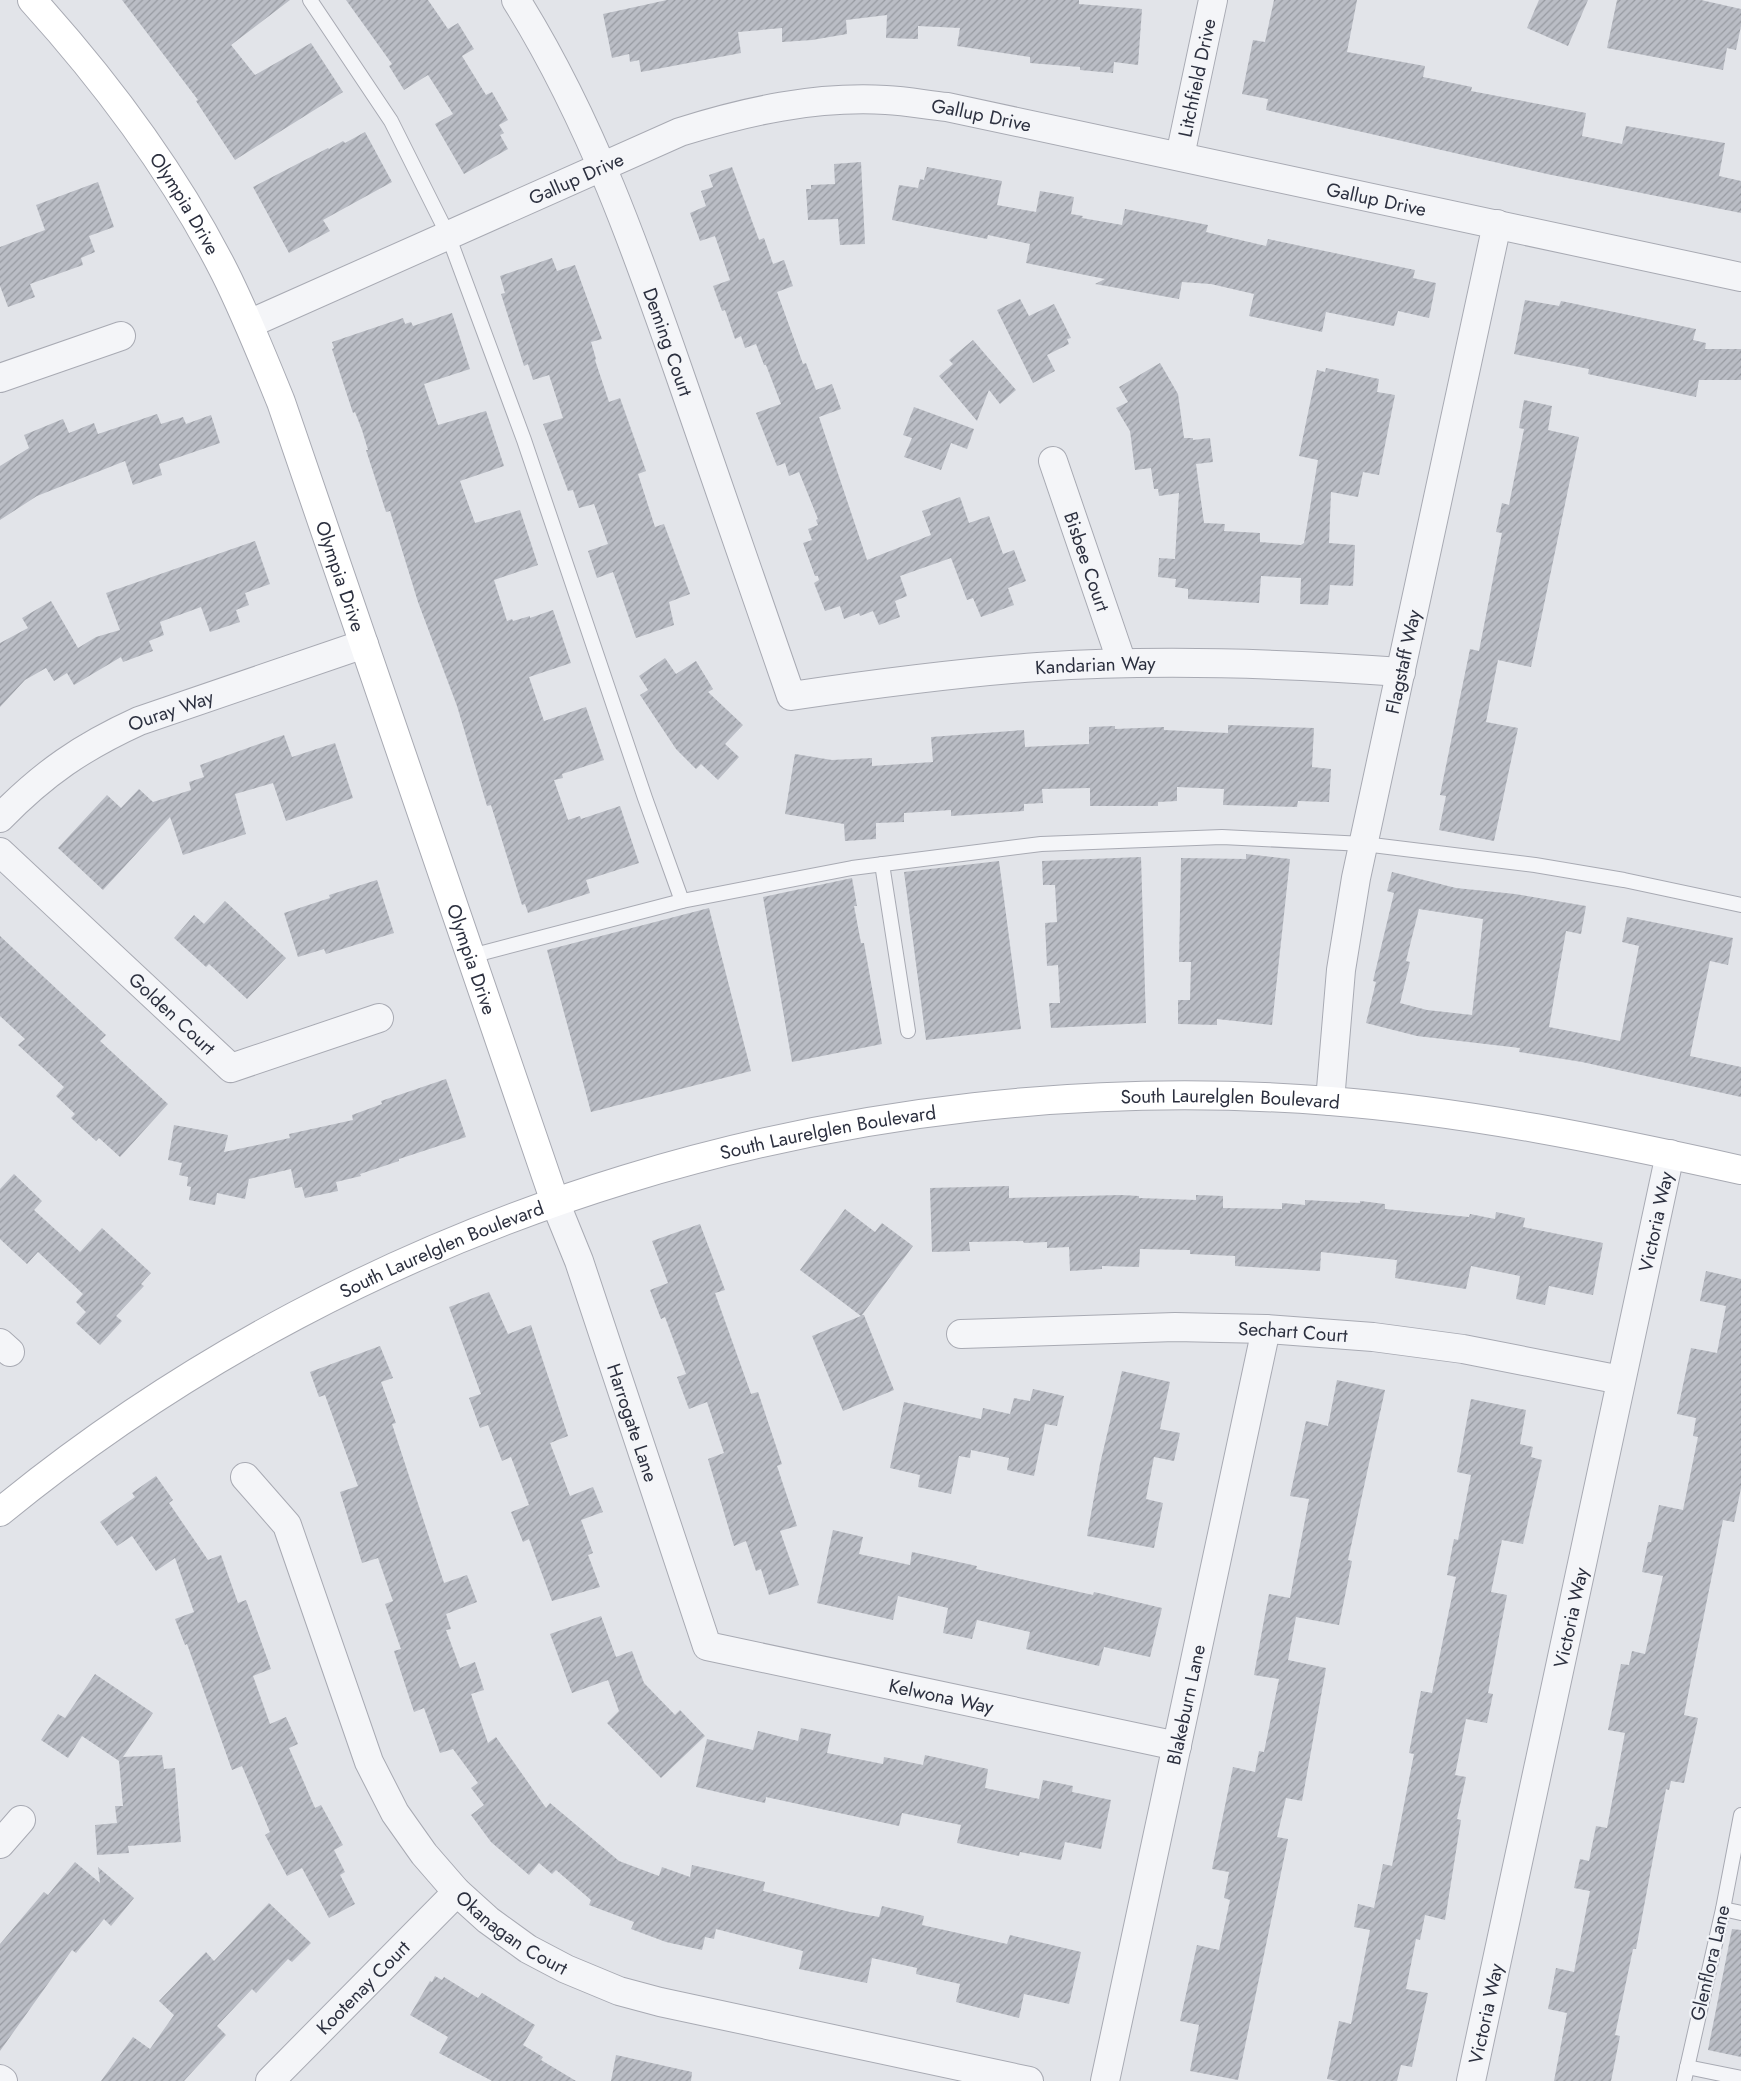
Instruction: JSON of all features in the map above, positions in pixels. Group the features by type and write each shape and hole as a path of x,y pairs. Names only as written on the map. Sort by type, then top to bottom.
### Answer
{"street":[{"name":"Olympia Drive","path":"32,0 78,51 128,115 173,182 223,269 249,324 281,402 555,1202"},
{"name":"Deming Court","path":"516,0 573,103 603,166 634,241 791,696"},
{"name":"Litchfield Drive","path":"1180,156 1214,0"},
{"name":"Gallup Drive","path":"249,324 680,132 730,116 781,105 834,100 886,100 947,107 1741,276"},
{"name":"Flagstaff Way","path":"1330,1101 1341,970 1364,844 1496,224"},
{"path":"0,378 121,336"},
{"name":"Bisbee Court","path":"1053,461 1122,663"},
{"name":"Ouray Way","path":"0,818 28,789 62,761 105,736 139,721 364,644"},
{"name":"Kandarian Way","path":"791,696 914,678 1038,667 1122,663 1243,663 1401,672"},
{"name":"Golden Court","path":"0,852 231,1068 379,1018"},
{"name":"South Laurelglen Boulevard","path":"0,1512 112,1427 189,1375 270,1328 353,1285 438,1246 555,1202 653,1171 752,1145 853,1125 954,1110 1057,1100 1159,1096 1262,1097 1330,1101 1432,1111 1533,1126 1741,1170"},
{"name":"Victoria Way","path":"1472,2081 1670,1154"},
{"name":"Harrogate Lane","path":"555,1202 579,1261 707,1646"},
{"name":"Sechart Court","path":"961,1334 1175,1327 1266,1329 1373,1337 1463,1349 1621,1380"},
{"name":"Blakeburn Lane","path":"1105,2081 1266,1329"},
{"name":"Okanagan Court","path":"246,1477 287,1525 373,1770 404,1827 424,1854 457,1892 488,1920 528,1949 566,1970 619,1991 941,2072 1029,2081"},
{"name":"Kelwona Way","path":"707,1646 1177,1746"},
{"path":"0,1844 21,1820"},
{"name":"Kootenay Court","path":"270,2081 457,1892"}],"lane":[{"path":"310,0 391,121 448,235 524,440 645,798 682,901"},
{"path":"471,956 682,901 852,868 1041,844 1222,837 1364,844 1536,865 1624,880 1741,905"},
{"path":"882,864 908,1031"},
{"name":"Glenflora Lane","path":"1684,2081 1723,1910 1741,1815"},
{"path":"1723,1910 1741,1913"},
{"path":"1687,2067 1741,2078"}],"building":[{"path":"122,0 290,0 231,45 255,75 311,43 343,92 235,160 196,101 198,100"},
{"path":"346,0 428,0 448,29 458,23 474,49 462,56 486,95 492,92 508,120 499,125 504,133 500,135 508,149 464,174 435,124 453,114 428,75 404,90 389,66 392,64"},
{"path":"667,0 1079,0 1079,4 1142,9 1138,65 1114,62 1113,73 1080,70 1080,67 1030,63 1030,57 957,46 960,28 918,26 918,39 886,38 887,15 846,20 847,34 812,40 782,42 782,28 738,32 741,53 641,72 639,60 630,62 629,54 612,58 603,14"},
{"path":"1274,0 1357,0 1347,52 1425,66 1423,77 1472,87 1471,91 1586,113 1582,136 1622,144 1626,126 1725,143 1719,176 1741,181 1741,213 1547,174 1266,110 1268,99 1242,94 1253,40 1265,42"},
{"path":"1539,0 1588,0 1568,46 1527,28"},
{"path":"1617,0 1701,0 1741,9 1741,26 1736,50 1727,48 1723,70 1607,48"},
{"path":"365,132 392,182 323,220 330,231 289,253 253,187 328,148 343,141 345,143"},
{"path":"861,162 865,244 840,245 838,219 808,220 806,189 811,189 811,185 835,184 834,164"},
{"path":"732,167 759,240 764,238 773,264 784,260 793,286 777,292 803,364 806,363 816,390 832,384 841,409 819,417 867,560 931,535 922,511 960,497 969,523 989,516 1003,554 1014,550 1026,581 1008,588 1014,605 981,617 973,598 967,600 951,558 900,576 907,596 895,601 900,617 879,625 873,611 860,616 859,613 844,619 840,606 825,611 814,583 819,580 818,576 815,576 803,543 812,540 808,529 818,525 816,520 818,519 799,472 789,476 785,463 777,466 756,413 781,404 756,344 745,348 741,336 735,339 725,310 722,311 713,286 730,280 715,236 700,241 690,213 706,206 701,191 713,187 709,175"},
{"path":"927,167 1002,181 997,205 1036,212 1040,191 1074,197 1071,214 1083,216 1082,218 1122,225 1125,209 1208,225 1206,232 1266,246 1268,239 1415,270 1413,278 1436,283 1429,318 1398,311 1394,326 1326,312 1322,332 1249,316 1254,294 1211,284 1182,282 1179,299 1095,284 1105,279 1026,263 1030,244 988,235 987,239 892,220 899,185 918,188 920,179 924,180"},
{"path":"98,182 114,227 89,236 95,252 81,258 83,265 30,284 35,297 8,307 0,286 0,247 45,230 36,205"},
{"path":"552,258 557,271 575,265 602,339 591,342 609,402 620,398 646,471 638,474 655,527 664,524 690,594 669,602 674,625 636,638 613,572 597,578 588,551 608,544 594,504 579,508 573,490 568,491 543,424 563,418 549,375 533,380 528,364 524,366 501,294 505,293 500,276"},
{"path":"1020,299 1029,316 1054,304 1071,338 1067,339 1069,344 1047,355 1055,371 1033,383 997,310"},
{"path":"1525,300 1559,306 1561,301 1696,329 1693,340 1706,343 1705,349 1741,349 1741,380 1699,380 1696,397 1588,374 1589,369 1514,354"},
{"path":"452,313 470,369 424,384 438,425 486,411 504,466 460,481 475,523 520,510 538,565 494,580 507,621 530,616 530,618 553,610 571,663 529,677 544,721 586,707 604,760 562,774 563,778 554,780 568,820 580,816 581,819 620,806 639,863 586,880 590,893 528,913 525,904 522,905 491,805 487,806 457,706 418,602 390,511 386,512 366,450 368,450 362,430 355,412 353,413 332,349 334,348 332,342 403,318 405,324 411,322 413,326"},
{"path":"973,340 1016,390 1000,404 989,390 977,421 939,376 953,364 949,360"},
{"path":"1160,363 1178,394 1184,438 1193,438 1193,440 1210,438 1213,462 1196,464 1204,523 1225,524 1224,531 1260,533 1260,542 1301,545 1304,543 1318,460 1299,456 1317,370 1325,372 1326,368 1379,379 1377,392 1395,395 1379,475 1363,472 1358,497 1331,492 1329,543 1355,545 1353,586 1330,585 1328,605 1300,604 1301,578 1261,576 1259,603 1188,599 1188,589 1175,587 1176,579 1158,577 1159,558 1175,559 1179,493 1159,496 1158,489 1154,489 1151,468 1135,470 1130,431 1116,408 1128,402 1119,387"},
{"path":"1524,400 1552,406 1548,430 1579,437 1531,667 1498,660 1486,722 1518,728 1494,841 1439,830 1446,796 1440,795 1470,649 1479,651 1502,533 1496,532 1502,503 1509,505 1524,429 1519,428"},
{"path":"914,407 974,429 967,449 951,443 941,470 904,457 912,438 903,435"},
{"path":"157,414 161,424 183,417 186,424 211,415 220,443 159,464 162,475 133,485 125,461 37,496 0,520 0,466 29,448 24,435 63,419 69,433 94,423 98,434"},
{"path":"255,541 270,584 245,593 249,605 236,610 240,622 210,632 201,607 160,622 164,635 149,641 153,651 123,662 121,657 74,685 67,673 54,681 46,668 25,680 0,707 0,643 28,628 22,618 51,601 78,648 96,637 120,630 106,593"},
{"path":"665,658 676,674 696,661 713,689 708,692 743,725 725,744 739,757 718,780 701,764 696,769 676,749 640,695 648,690 639,676"},
{"path":"1228,725 1314,728 1312,767 1331,769 1329,802 1298,801 1297,807 1223,805 1224,789 1177,787 1177,801 1158,802 1158,806 1090,806 1090,788 1042,789 1043,803 1024,804 1024,811 951,816 951,810 904,813 904,822 876,823 876,839 845,841 844,824 785,814 795,754 832,760 872,758 872,766 933,762 931,737 1024,730 1025,747 1089,744 1089,727 1115,726 1115,729 1164,727 1164,730 1228,733"},
{"path":"284,735 292,757 335,743 353,798 286,821 273,783 235,794 246,834 183,855 170,817 103,890 58,848 107,795 121,808 139,789 153,802 191,790 189,782 204,777 200,765"},
{"path":"1246,854 1290,859 1272,1025 1217,1019 1217,1025 1178,1024 1178,1000 1190,1000 1191,962 1179,962 1181,858 1246,859"},
{"path":"1141,857 1146,1023 1051,1028 1049,1003 1060,1003 1058,965 1047,966 1045,923 1057,922 1055,885 1043,885 1042,861"},
{"path":"999,861 1021,1029 926,1040 904,872"},
{"path":"1392,872 1456,888 1515,894 1586,906 1581,934 1566,931 1549,1027 1620,1041 1639,946 1622,942 1627,917 1733,938 1728,965 1710,961 1690,1056 1741,1067 1741,1097 1582,1062 1519,1052 1520,1048 1417,1036 1366,1023 1376,982 1373,981 1394,893 1387,891","holes":["1419,909 1483,919 1472,1015 1427,1010 1400,1003 1410,962 1406,961"]},
{"path":"852,878 857,906 854,906 861,943 864,943 882,1044 792,1062 763,897"},
{"path":"377,880 394,933 326,954 324,949 298,957 284,913 330,898 329,895"},
{"path":"225,901 286,958 247,999 209,964 206,967 174,938 194,915 204,924"},
{"path":"709,908 751,1071 591,1112 547,950"},
{"path":"0,936 106,1035 100,1041 168,1104 120,1157 99,1138 96,1141 71,1118 75,1114 56,1096 64,1087 18,1045 25,1039 0,1016"},
{"path":"446,1079 466,1137 399,1159 399,1161 360,1174 361,1176 336,1182 338,1191 305,1198 302,1187 295,1188 291,1169 249,1179 245,1199 217,1193 215,1205 189,1200 191,1187 187,1186 188,1177 179,1175 182,1163 168,1160 174,1125 228,1135 224,1152 290,1138 289,1134 353,1120 352,1115 382,1104 381,1101"},
{"path":"14,1174 42,1201 34,1210 80,1252 102,1228 151,1273 141,1284 144,1286 116,1316 122,1321 100,1345 76,1323 86,1312 76,1302 83,1294 38,1252 27,1264 0,1239 0,1189"},
{"path":"1009,1186 1009,1198 1121,1195 1139,1196 1139,1198 1196,1200 1196,1195 1223,1196 1223,1208 1282,1209 1282,1203 1305,1205 1305,1200 1360,1203 1360,1201 1385,1204 1385,1209 1469,1217 1470,1214 1495,1219 1496,1212 1525,1218 1523,1227 1603,1243 1593,1295 1549,1286 1545,1305 1516,1299 1520,1276 1471,1266 1466,1289 1395,1278 1397,1260 1321,1252 1320,1271 1235,1266 1235,1256 1190,1254 1190,1250 1140,1249 1139,1267 1102,1266 1102,1269 1070,1271 1069,1247 1047,1248 1047,1242 969,1242 970,1251 932,1252 930,1188"},
{"path":"845,1209 875,1232 882,1223 913,1246 862,1315 864,1315 894,1390 843,1411 812,1336 861,1316 800,1270"},
{"path":"700,1224 725,1290 715,1293 751,1394 758,1392 782,1464 777,1466 797,1526 780,1531 799,1585 769,1595 761,1569 756,1571 746,1541 734,1546 708,1459 724,1453 707,1402 689,1409 677,1377 686,1374 665,1317 661,1319 650,1290 668,1283 652,1241"},
{"path":"1706,1271 1741,1279 1741,1488 1734,1522 1723,1520 1684,1715 1698,1718 1684,1783 1671,1781 1669,1790 1666,1789 1636,1949 1633,1949 1615,2035 1620,2036 1611,2081 1554,2081 1567,2013 1548,2009 1556,1968 1574,1972 1590,1891 1574,1888 1580,1859 1589,1861 1596,1826 1607,1828 1625,1733 1608,1730 1621,1664 1629,1665 1632,1651 1645,1654 1663,1576 1642,1572 1648,1542 1651,1542 1659,1505 1683,1510 1698,1437 1693,1436 1696,1418 1677,1414 1691,1348 1717,1353 1726,1306 1700,1301"},
{"path":"489,1292 508,1334 531,1325 568,1436 550,1443 570,1496 593,1487 603,1512 581,1520 593,1553 588,1555 600,1587 552,1601 529,1539 523,1542 511,1512 529,1505 511,1457 502,1461 488,1425 480,1428 469,1398 481,1394 449,1307"},
{"path":"380,1346 393,1378 381,1382 396,1423 392,1424 444,1583 467,1575 477,1602 446,1614 451,1629 446,1630 460,1668 475,1662 484,1690 471,1694 488,1743 496,1737 546,1808 550,1803 619,1861 659,1876 662,1867 690,1877 692,1865 765,1882 763,1891 850,1912 879,1917 882,1906 924,1916 922,1925 1007,1944 1010,1935 1081,1952 1069,2004 1024,1994 1019,2018 956,2002 960,1984 916,1974 917,1968 872,1958 867,1983 799,1969 803,1951 716,1929 714,1939 705,1937 702,1950 666,1942 631,1929 634,1922 589,1905 591,1900 556,1870 552,1874 539,1863 529,1875 491,1842 471,1815 484,1805 471,1788 478,1783 453,1749 440,1753 424,1708 414,1712 394,1651 401,1649 385,1604 393,1601 378,1558 362,1563 340,1492 358,1486 325,1395 319,1397 310,1372"},
{"path":"1122,1371 1170,1382 1160,1429 1180,1433 1174,1461 1154,1457 1146,1499 1163,1503 1154,1548 1087,1536 1100,1464"},
{"path":"1337,1380 1385,1390 1348,1560 1352,1561 1339,1625 1296,1617 1288,1660 1326,1668 1302,1801 1286,1798 1277,1837 1288,1839 1238,2080 1190,2071 1199,2025 1180,2021 1197,1945 1219,1950 1230,1900 1224,1898 1229,1872 1212,1869 1233,1767 1255,1772 1259,1751 1264,1752 1279,1679 1254,1675 1269,1594 1290,1598 1309,1499 1290,1496 1306,1421 1328,1426"},
{"path":"1033,1389 1064,1396 1057,1426 1045,1424 1034,1476 1007,1470 1009,1458 971,1450 970,1458 959,1456 951,1494 918,1487 920,1475 890,1468 904,1402 981,1419 983,1408 1010,1414 1014,1398 1030,1401"},
{"path":"1471,1399 1526,1410 1520,1444 1533,1447 1531,1457 1542,1460 1523,1544 1502,1540 1491,1592 1507,1595 1488,1693 1493,1694 1487,1723 1466,1719 1455,1775 1466,1777 1457,1819 1461,1820 1445,1920 1425,1915 1420,1940 1416,1939 1406,1989 1428,1993 1412,2067 1401,2065 1397,2081 1338,2081 1327,2079 1339,2021 1351,2024 1370,1930 1354,1927 1358,1904 1374,1908 1383,1864 1392,1866 1414,1754 1409,1753 1421,1691 1432,1693 1456,1577 1447,1575 1454,1539 1458,1540 1471,1475 1457,1472"},
{"path":"156,1476 173,1500 169,1503 208,1560 221,1555 238,1603 246,1600 271,1669 253,1676 270,1724 286,1717 298,1744 289,1748 315,1808 321,1805 343,1845 334,1850 345,1872 340,1875 355,1904 329,1918 302,1868 287,1876 265,1835 270,1832 242,1766 232,1770 187,1644 185,1645 175,1619 194,1612 175,1558 156,1571 132,1536 117,1546 100,1522 135,1497 132,1493"},
{"path":"833,1530 863,1537 859,1554 910,1565 912,1552 977,1566 976,1569 1093,1595 1094,1592 1162,1608 1150,1657 1104,1647 1099,1666 1026,1649 1030,1632 977,1620 972,1639 943,1633 948,1608 898,1596 893,1620 817,1603"},
{"path":"601,1616 616,1657 632,1651 644,1683 675,1715 680,1710 705,1736 661,1778 607,1723 619,1711 608,1680 572,1693 550,1634"},
{"path":"95,1674 153,1713 123,1757 162,1755 164,1769 175,1768 181,1842 128,1846 129,1853 97,1855 95,1825 117,1823 115,1806 123,1806 119,1761 82,1736 68,1758 41,1740 58,1714 65,1718"},
{"path":"801,1728 831,1734 827,1753 883,1764 884,1757 923,1765 925,1755 988,1769 985,1788 1039,1799 1043,1780 1073,1786 1072,1792 1111,1800 1101,1849 1065,1842 1061,1860 1020,1852 1019,1856 957,1843 961,1825 902,1813 899,1826 766,1797 765,1803 696,1787 707,1739 753,1750 758,1731 798,1741"},
{"path":"75,1862 100,1883 98,1867 134,1898 111,1926 104,1919 76,1953 72,1950 0,2051 0,1944 44,1892 48,1895"},
{"path":"269,1903 311,1943 292,1962 288,1959 256,1993 252,1989 217,2026 226,2035 184,2081 101,2081 133,2037 150,2049 174,2015 159,2001 206,1952 214,1961"},
{"path":"1732,1929 1741,1930 1741,2057 1708,2050"},
{"path":"435,1976 442,1980 444,1977 478,1998 482,1993 535,2025 523,2045 543,2057 541,2060 576,2081 492,2081 439,2053 448,2037 410,2015 430,1981 432,1982"},
{"path":"616,2055 692,2072 691,2081 611,2081"}]}
